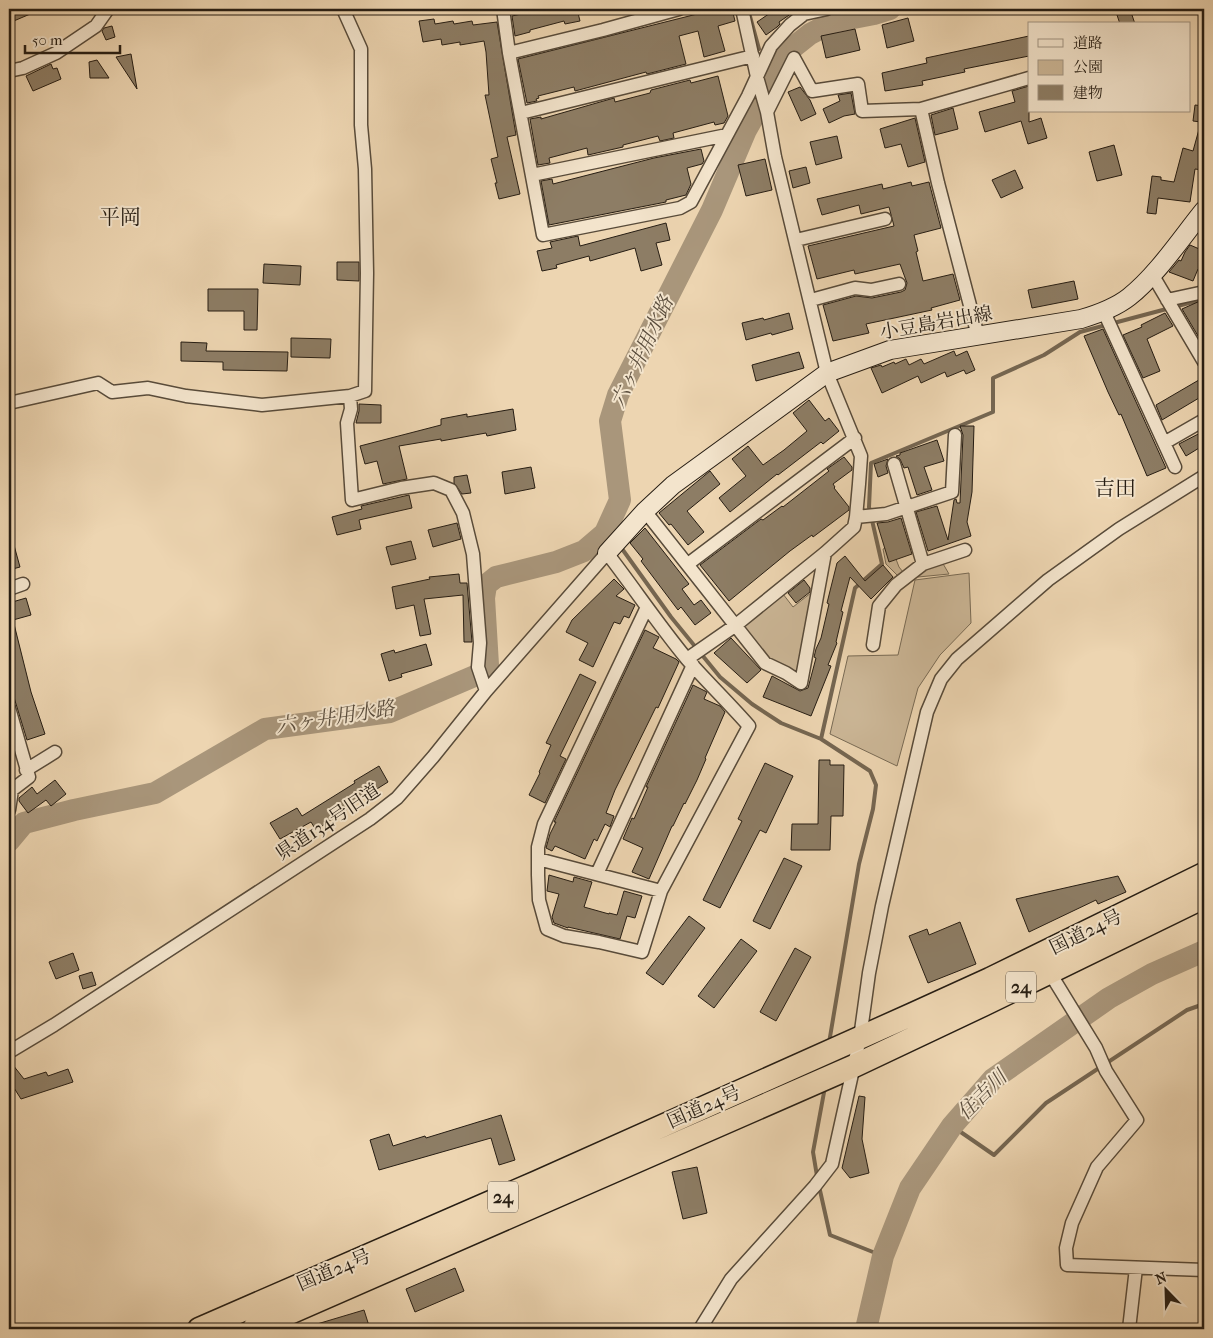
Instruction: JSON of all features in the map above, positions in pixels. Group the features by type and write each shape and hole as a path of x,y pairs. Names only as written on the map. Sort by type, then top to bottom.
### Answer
{"highway":[{"name":"国道24号","path":"199,1329 537,1182 860,1038 990,979 1204,874"},
{"name":"国道24号","path":"253,1329 845,1070 1050,973 1204,897"}],"main road":[{"name":"小豆島岩出線","path":"607,553 645,511 673,485 827,374 890,350 1106,315 1129,297 1152,274 1204,210"}],"street":[{"path":"9,71 23,68 56,52 96,26 108,9"},
{"path":"9,403 98,384 112,392 148,388 186,396 262,405 350,396 364,391 367,273 366,202 361,125 361,49 344,9"},
{"path":"503,9 509,53 543,235 680,208 691,202 757,78 771,46 790,25 804,14 827,9"},
{"path":"509,53 679,9"},
{"path":"742,9 827,374 861,456 866,516"},
{"path":"520,113 753,56"},
{"path":"767,112 794,58 812,91 858,84 862,111 921,109 1028,78"},
{"path":"921,109 938,183 978,336"},
{"path":"532,175 727,135"},
{"path":"796,240 885,219"},
{"path":"1152,274 1204,362"},
{"path":"810,300 855,288 871,290 899,284"},
{"path":"1171,306 1204,292"},
{"path":"1106,315 1175,467"},
{"path":"350,396 351,409 347,423 352,500 401,488 434,483 451,490 463,514 473,554 482,679"},
{"path":"1164,443 1204,420"},
{"path":"596,874 692,659 705,646 736,625 825,553 866,516 886,514 952,492 955,434"},
{"path":"688,564 855,438"},
{"path":"894,464 923,564"},
{"path":"700,1329 731,1279 815,1186 832,1164 845,1070 860,1038 869,974 884,897 927,712 941,679 958,659 1048,580 1119,529 1204,476"},
{"path":"645,511 765,662 801,683 825,553"},
{"path":"874,645 879,606 896,585 923,564 965,550"},
{"path":"607,553 646,607 749,726 661,891 642,952 564,936 547,929 539,900 538,847 544,824 646,607"},
{"name":"県道134号旧道","path":"9,1052 54,1025 370,819 397,798 433,757 482,679 607,553"},
{"path":"9,588 23,584"},
{"path":"9,708 29,778 12,790 9,810"},
{"path":"26,770 55,752"},
{"path":"538,859 661,891"},
{"path":"1050,973 1096,1048 1106,1071 1137,1120 1097,1168 1072,1224 1066,1248 1067,1265 1204,1270"},
{"path":"1129,1329 1136,1268"}],"green space":[{"path":"891,546 899,567 903,572 898,576 886,564 883,549"},
{"path":"942,562 949,574 918,577 927,568"},
{"path":"969,573 971,623 940,655 918,688 897,766 830,734 848,656 898,655 915,580"},
{"path":"816,589 799,673 794,674 768,659 744,629 745,623 783,594 793,607"}],"building":[{"path":"9,9 42,9 9,23"},
{"path":"544,9 577,9 580,21 565,24 564,21 515,36 512,16"},
{"path":"717,9 732,9 735,21 718,26 725,51 704,57 698,31 679,36 686,64 647,74 646,72 575,91 574,87 538,96 537,101 527,103 518,59"},
{"path":"776,9 798,9 779,22 780,24 777,27 766,35 757,22"},
{"path":"1115,9 1130,9 1134,22 1119,22"},
{"path":"908,18 914,41 887,48 882,25"},
{"path":"434,19 435,24 453,21 454,24 472,21 473,25 497,22 516,135 507,137 520,194 499,199 495,183 497,183 491,159 498,157 485,95 489,95 484,41 460,45 460,42 442,45 441,39 423,42 419,21"},
{"path":"112,26 115,37 106,40 102,31 104,28"},
{"path":"855,29 860,50 826,58 821,36"},
{"path":"1028,36 1028,56 964,69 965,72 922,81 923,85 885,91 882,73 927,63 926,58"},
{"path":"131,54 137,89 116,57"},
{"path":"97,60 109,78 90,78 89,62"},
{"path":"51,64 53,69 57,68 61,79 33,91 26,76"},
{"path":"718,76 728,116 724,123 715,125 714,122 673,133 674,138 660,141 658,136 588,155 587,148 549,158 550,163 538,165 530,119 541,117 541,119 614,98 615,102 690,80 691,83"},
{"path":"1028,86 1029,122 1041,118 1047,138 1028,144 1021,121 985,132 979,112 1015,102 1012,91"},
{"path":"800,87 810,100 816,114 801,121 788,92"},
{"path":"851,93 855,114 844,116 829,123 823,109 840,101 838,95"},
{"path":"1195,105 1204,106 1204,165 1203,170 1195,169 1190,202 1158,198 1156,214 1147,213 1152,176 1174,182 1183,148 1193,151 1201,122 1193,121"},
{"path":"953,108 958,129 935,135 931,115"},
{"path":"915,118 925,162 908,167 901,144 885,148 880,129"},
{"path":"837,136 842,158 816,165 810,142"},
{"path":"1114,145 1122,175 1097,181 1089,152"},
{"path":"701,149 704,161 702,164 687,168 691,184 686,195 666,200 666,202 549,225 541,181 552,179 553,184 654,158"},
{"path":"765,159 772,190 746,196 738,165"},
{"path":"806,167 810,183 793,188 789,171"},
{"path":"1015,170 1023,188 1001,198 992,180"},
{"path":"911,182 912,186 929,182 941,228 914,235 923,281 953,274 960,300 931,308 932,310 866,324 869,333 833,341 823,305 856,296 872,298 901,292 905,290 907,283 900,264 855,274 854,270 817,279 808,246 894,226 889,207 861,214 859,205 822,215 817,199 882,184 883,189"},
{"path":"666,223 670,240 656,243 662,265 641,271 635,248 590,261 589,256 556,265 557,268 542,271 537,251 552,248 550,242 578,236 580,246"},
{"path":"1190,245 1204,251 1204,272 1198,269 1193,281 1169,272 1179,260 1181,261"},
{"path":"337,262 359,262 359,281 337,280"},
{"path":"264,264 301,266 300,285 263,283"},
{"path":"1074,281 1078,299 1032,308 1028,290"},
{"path":"208,289 258,289 257,330 244,330 244,311 208,311"},
{"path":"1200,301 1204,309 1204,346 1182,309"},
{"path":"789,313 793,329 746,340 742,323 763,318 764,320"},
{"path":"1165,313 1173,326 1147,339 1160,371 1143,378 1123,335 1142,327 1141,325"},
{"path":"1103,329 1166,468 1147,476 1121,414 1119,415 1108,392 1084,336"},
{"path":"291,338 331,339 330,358 291,357"},
{"path":"181,342 207,343 206,351 288,352 287,371 223,370 223,362 181,361"},
{"path":"954,351 956,356 967,351 975,370 966,374 964,370 947,377 945,372 921,383 918,376 882,393 871,368 881,365 882,367 894,362 895,364 906,359 909,365 921,359 924,364"},
{"path":"799,352 804,368 756,381 752,365"},
{"path":"1204,377 1204,395 1162,420 1156,405"},
{"path":"809,400 825,421 829,418 839,431 823,444 821,442 777,474 730,512 719,498 746,476 732,459 748,446 763,465 784,450 807,431 793,413"},
{"path":"359,404 381,405 381,423 356,423"},
{"path":"513,409 516,430 487,436 486,433 399,446 407,479 383,484 377,461 365,464 360,446 441,425 441,419 467,414 467,417"},
{"path":"960,426 974,426 972,492 967,522 971,536 928,551 916,512 937,506 948,540 954,500 956,499 957,503 960,503 963,435"},
{"path":"1204,431 1204,445 1186,456 1179,444"},
{"path":"937,440 944,461 924,467 932,490 917,495 908,467 904,468 900,459 896,456"},
{"path":"844,457 852,467 852,470 833,484 849,507 849,510 813,537 812,535 790,551 729,601 700,565 761,519 763,520 783,507"},
{"path":"888,459 886,466 888,473 878,477 874,464"},
{"path":"531,467 535,488 505,494 502,472"},
{"path":"710,471 720,484 687,511 704,532 688,545 671,524 669,525 659,513"},
{"path":"467,475 471,493 462,494 454,483 454,477"},
{"path":"409,495 412,508 359,520 361,529 337,535 332,517 362,509 361,506"},
{"path":"901,518 912,554 889,562 877,523"},
{"path":"457,523 461,539 433,547 428,530"},
{"path":"645,528 689,584 682,589 694,605 701,600 711,613 695,625 681,607 678,610 641,561 643,559 630,543"},
{"path":"9,538 12,538 20,567 9,570"},
{"path":"411,541 416,559 391,565 386,547"},
{"path":"845,556 865,581 883,565 893,577 871,599 850,577 841,611 843,612 837,643 828,665 831,666 811,716 763,697 772,676 800,691 808,688 837,563"},
{"path":"459,574 460,583 467,583 472,642 464,642 463,595 424,599 431,634 420,636 414,605 396,609 392,587 430,579 429,577"},
{"path":"614,579 624,589 616,596 635,605 629,618 624,616 620,624 614,622 593,667 579,660 588,643 566,632 572,620"},
{"path":"804,580 810,588 810,592 796,603 788,593"},
{"path":"26,598 31,615 13,620 31,692 45,734 27,740 9,681 9,603"},
{"path":"645,630 659,637 653,648 679,662 658,708 656,707 615,790 606,813 614,816 610,827 605,824 597,841 594,839 585,859 555,846 552,851 546,848 556,822 554,822"},
{"path":"731,638 761,670 747,683 714,653"},
{"path":"426,644 432,665 401,674 402,677 389,681 381,654 394,650 395,653"},
{"path":"580,674 596,682 560,756 566,759 545,803 529,795 551,745 546,743"},
{"path":"693,685 707,692 704,699 720,706 725,712 697,780 672,826 649,879 632,872 643,848 623,839 632,818 634,819 648,787 646,787"},
{"path":"819,760 830,760 830,765 844,765 843,816 831,816 830,850 791,850 792,824 818,824"},
{"path":"765,763 793,776 766,833 760,830 720,908 703,900 742,821 738,819"},
{"path":"379,766 388,782 316,830 311,822 280,839 270,823 297,808 302,816"},
{"path":"55,780 66,794 51,806 46,800 28,813 19,801 19,798 32,787 37,794"},
{"path":"784,858 802,866 770,929 753,921"},
{"path":"549,875 573,882 574,877 592,882 584,907 609,914 617,915 624,891 642,896 635,918 627,916 620,939 568,928 554,923 552,917 559,894 547,891"},
{"path":"1118,876 1126,892 1098,904 1096,900 1029,932 1016,899"},
{"path":"689,916 705,928 663,985 646,973"},
{"path":"960,922 976,964 928,983 909,936 927,929 929,935"},
{"path":"741,939 757,951 714,1008 698,996"},
{"path":"795,948 811,957 776,1021 760,1012"},
{"path":"73,953 79,970 56,979 49,962"},
{"path":"92,972 96,985 83,989 79,976"},
{"path":"9,1060 24,1079 46,1072 48,1076 68,1069 73,1082 21,1099 9,1080"},
{"path":"859,1096 865,1097 862,1139 869,1173 850,1178 842,1168"},
{"path":"501,1115 515,1160 499,1165 491,1138 379,1170 370,1140 389,1134 393,1146"},
{"path":"697,1167 707,1213 683,1219 672,1172"},
{"path":"455,1268 464,1291 415,1312 406,1289"},
{"path":"364,1310 370,1329 308,1329 307,1327"}],"waterway":[{"path":"748,9 759,49"},
{"name":"六ヶ井用水路","path":"9,841 24,823 74,810 155,793 265,729 390,712 484,672 488,665 484,598 486,585 496,577 556,562 584,551 605,533 620,500 610,421 618,395 712,210 746,130 772,84 786,53 810,34 833,22 890,9"},
{"path":"821,739 855,588 882,564 869,507 871,463 993,412 993,378 1044,355 1080,332 1204,299"},
{"path":"606,529 614,539"},
{"path":"620,546 671,617 720,677 752,704 781,723 821,739 870,771 876,785 873,809 859,864 829,1043"},
{"name":"住吉川","path":"866,1329 883,1256 910,1188 952,1126 993,1079 1109,998 1152,974 1204,951"},
{"path":"952,1126 994,1155 1046,1103 1187,1010 1204,1004"},
{"path":"817,1176 813,1152 825,1087"},
{"path":"819,1186 830,1235 883,1256"}],"district":[{"name":"平岡","path":"120,217"},
{"name":"吉田","path":"1115,488"}]}
